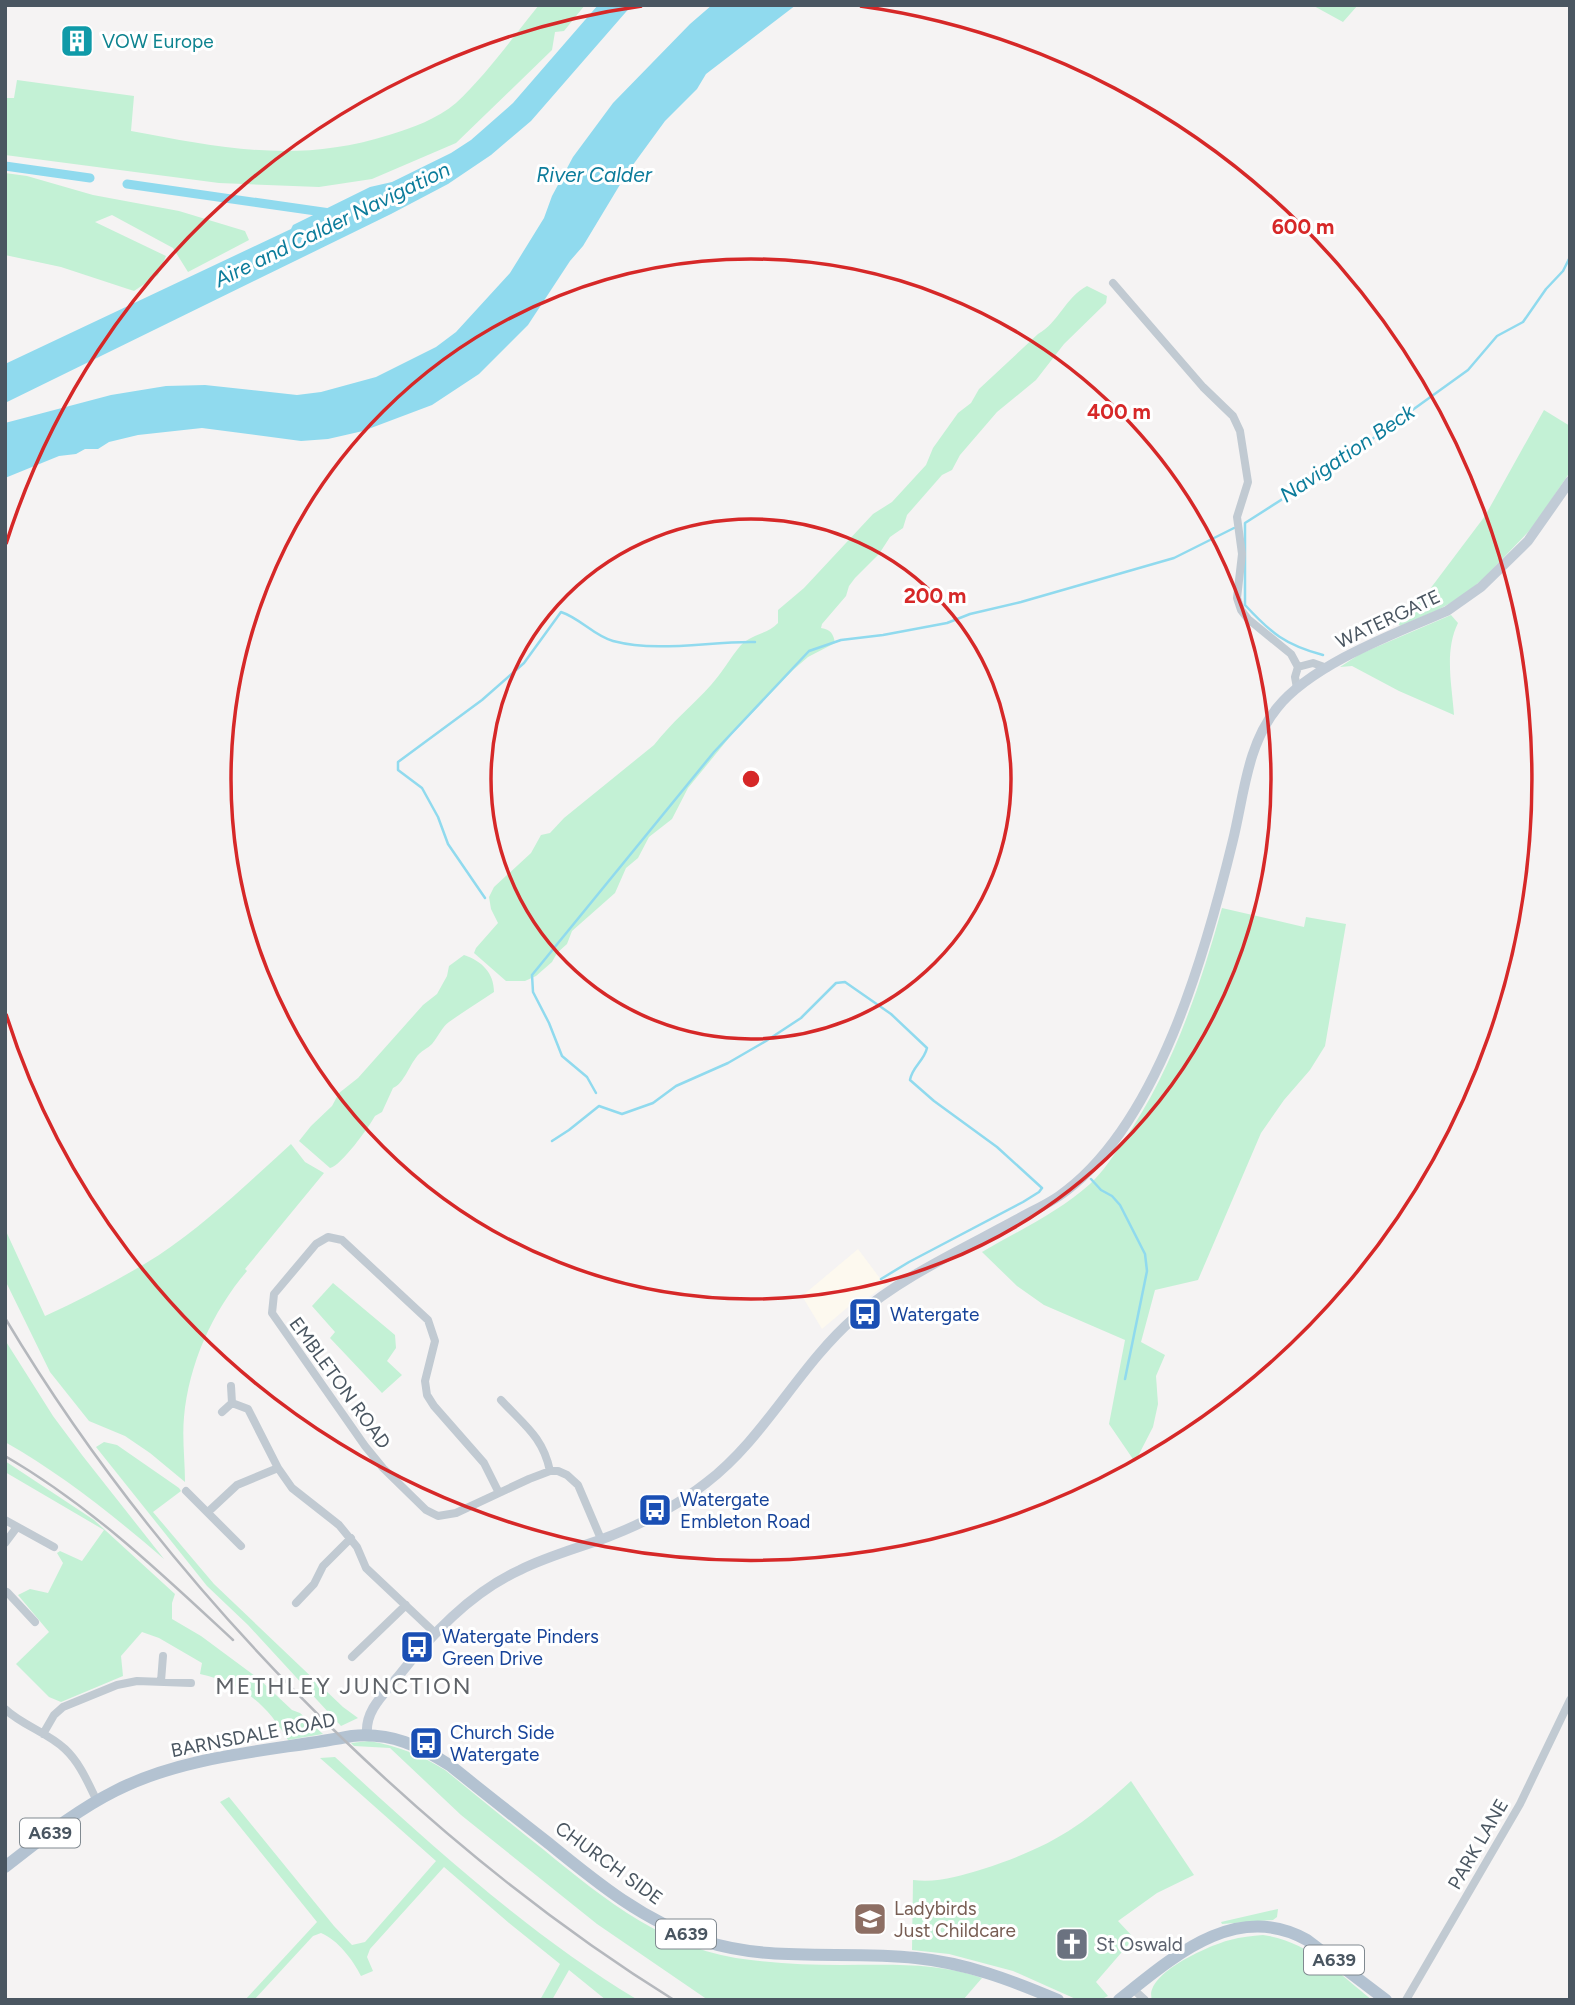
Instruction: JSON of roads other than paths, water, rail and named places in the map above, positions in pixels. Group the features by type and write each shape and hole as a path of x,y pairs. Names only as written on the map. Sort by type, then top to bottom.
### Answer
{"main road":[{"name":"WATERGATE","path":"367,1734 367,1721 374,1707 415,1656 474,1598 503,1578 522,1569 601,1539 656,1515 683,1499 717,1474 743,1448 825,1349 852,1320 879,1298 1057,1197 1091,1168 1126,1123 1164,1055 1215,910 1255,743 1276,709 1297,688 1327,668 1463,602 1528,541 1570,481"},
{"name":"BARNSDALE ROAD","path":"5,1867 97,1801 129,1784 191,1764 367,1734"},
{"name":"CHURCH SIDE","path":"367,1734 396,1738 428,1751 451,1766 628,1905 704,1941 743,1950 799,1955 914,1957 965,1966 1004,1978 1058,2000"},
{"name":"A639","path":"1119,2000 1181,1952 1217,1934 1234,1929 1270,1926 1307,1940 1386,2000"}],"street":[{"path":"1113,283 1203,387 1233,416 1240,431 1248,482 1237,517 1242,554 1237,598 1248,619 1291,654 1298,667 1295,677 1297,688"},
{"path":"1298,667 1313,663 1327,668"},
{"name":"EMBLETON ROAD","path":"499,1493 484,1463 427,1395 425,1381 435,1341 428,1320 342,1240 328,1237 316,1244 274,1294 272,1313 365,1446 417,1502 438,1516 456,1513 550,1471"},
{"path":"230,1386 232,1403"},
{"path":"501,1400 540,1441 546,1452 550,1471 567,1475 578,1485 601,1539"},
{"path":"222,1412 232,1403"},
{"path":"232,1403 248,1409 278,1468 292,1488 339,1525 351,1538 366,1568 436,1634"},
{"path":"208,1512 237,1485 278,1468"},
{"path":"186,1491 242,1546"},
{"path":"5,1520 54,1547"},
{"path":"5,1543 18,1527"},
{"path":"296,1603 314,1584 323,1566 351,1538"},
{"path":"6,1592 34,1622"},
{"path":"352,1657 406,1605"},
{"path":"161,1681 163,1656"},
{"path":"43,1734 54,1716 68,1704 125,1682 191,1683"},
{"name":"PARK LANE","path":"1406,2000 1520,1804 1570,1700"},
{"path":"5,1709 19,1722 65,1749 87,1780 97,1801"},
{"path":"1133,1989 1145,2000"}],"water":[{"path":"598,5 632,5 531,121 491,155 448,184 5,403 5,364 291,229 293,225 370,187 392,182 471,140 513,103"},
{"name":"River Calder","path":"712,5 796,5 706,74 697,89 665,121 627,173 583,246 528,325 479,374 432,405 363,431 328,439 301,441 202,428 138,435 109,442 98,449 85,449 76,454 59,456 5,478 5,423 111,395 166,386 205,385 297,395 321,392 376,377 436,347 456,332 510,273 544,218 552,196 573,157 613,103"}],"waterway":[{"name":"Aire and Calder Navigation","path":"5,166 90,178"},
{"path":"127,184 330,213"},
{"name":"Navigation Beck","path":"1323,655 1298,647 1280,637 1245,605 1245,523 1336,465 1468,370 1497,336 1523,322 1546,289 1563,271 1570,257"},
{"path":"596,1093 587,1077 562,1056 533,992 532,975 714,752 809,651 841,640 947,623 970,614 1174,558 1234,528"},
{"path":"485,898 448,844 438,817 422,788 398,770 398,762 482,700 524,663 561,612 606,639 630,644 666,646 755,642"},
{"path":"552,1141 599,1106 622,1114 653,1103 676,1086 728,1063 801,1018 836,983 845,982 891,1014 927,1048 910,1080 997,1147 1042,1188 1023,1202 881,1279"},
{"path":"1091,1179 1120,1205 1145,1254 1147,1271 1125,1379"}],"railway":[{"path":"5,1318 41,1376 118,1486 203,1591 294,1690 420,1810 501,1878 585,1941 674,2000"},
{"path":"5,1456 67,1496 96,1519 233,1640"}],"place":[{"name":"VOW Europe","path":"77,41"},
{"name":"Watergate","path":"865,1314"},
{"name":"Watergate Embleton Road","path":"655,1510"},
{"name":"Watergate Pinders Green Drive","path":"417,1647"},
{"name":"Church Side Watergate","path":"426,1743"},
{"name":"Ladybirds Just Childcare","path":"870,1919"},
{"name":"St Oswald","path":"1072,1944"}],"district":[{"name":"METHLEY JUNCTION","path":"344,1686"}]}
